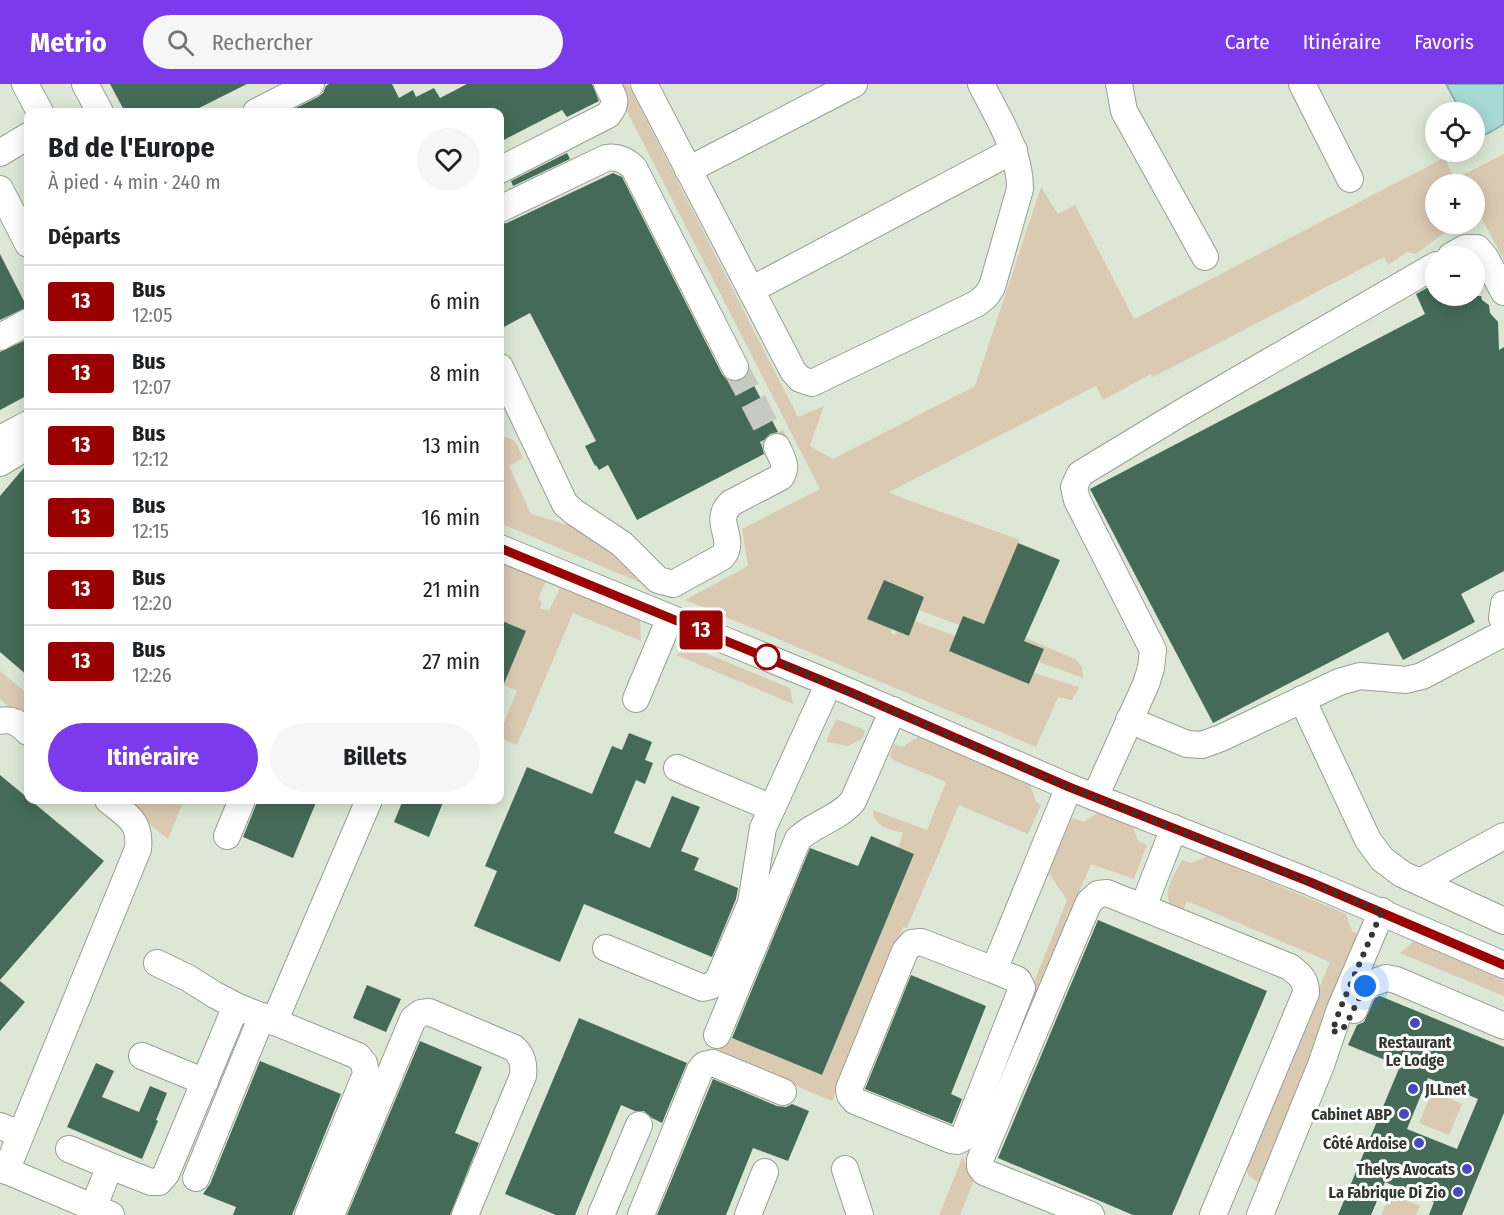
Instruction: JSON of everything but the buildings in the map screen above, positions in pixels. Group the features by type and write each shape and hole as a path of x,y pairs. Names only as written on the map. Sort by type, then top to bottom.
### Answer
{"street":[{"path":"25,84 37,108"},
{"path":"85,84 98,108"},
{"path":"264,108 311,84"},
{"path":"504,168 608,115 614,107 615,99 607,84"},
{"path":"644,84 793,371 800,379 812,384 976,304 992,287 1020,189 1020,174 1014,150 981,84"},
{"path":"688,170 854,84"},
{"path":"1119,84 1124,111 1205,257"},
{"path":"1302,84 1350,178"},
{"path":"0,153 24,138"},
{"path":"751,290 1014,150"},
{"path":"504,207 606,158 614,157 625,160 634,168 735,367"},
{"path":"0,189 24,236"},
{"path":"1485,257 1504,292"},
{"path":"1095,797 1146,684 1153,650 1077,500 1074,487 1080,474 1425,271"},
{"path":"0,337 24,324"},
{"path":"504,387 509,412 565,504 574,513 622,544 658,580 665,583 673,584 727,552 728,546 722,516 724,509 730,503 781,477 785,464 777,447"},
{"path":"0,439 24,426"},
{"path":"0,463 24,448"},
{"path":"504,550 829,683 1069,787 1382,911 1500,962"},
{"path":"1504,604 1502,618 1504,621"},
{"path":"636,699 670,618"},
{"path":"1130,720 1187,744 1202,745 1339,682 1360,676 1406,680 1422,676 1504,633"},
{"path":"606,948 703,988 711,986 718,980 751,903 763,828 829,683"},
{"path":"1302,699 1368,840 1382,859 1402,874 1504,921"},
{"path":"717,1035 798,839 808,830 845,812 853,801 892,710"},
{"path":"0,721 8,719 19,723 24,728"},
{"path":"677,768 772,808"},
{"path":"994,970 1069,787"},
{"path":"110,1166 102,1211 3,1170 10,1130 138,849 140,836 136,823 113,804"},
{"path":"227,836 240,804"},
{"path":"196,1178 367,804"},
{"path":"1143,907 1174,828"},
{"path":"1420,882 1504,836"},
{"path":"1092,1215 984,1172 980,1167 980,1160 1089,902 1098,894 1107,892 1290,967 1306,982 1306,993 1213,1215"},
{"path":"1260,1215 1340,1009 1382,911"},
{"path":"921,942 994,970 1018,980 1022,988 963,1138 957,1141 951,1140 855,1101 849,1095 849,1089 905,951 912,943 921,942"},
{"path":"157,963 236,1006 358,1056 364,1063 366,1074 308,1215"},
{"path":"1332,1032 1341,1030 1346,1025 1365,986 1386,978 1396,980 1504,1026"},
{"path":"69,1149 151,1182 159,1182 166,1174 236,1006"},
{"path":"331,1215 413,1019 421,1013 429,1012 514,1048 521,1055 524,1064 523,1076 465,1215"},
{"path":"141,1056 205,1082"},
{"path":"641,1215 704,1065 713,1063 783,1092"},
{"path":"601,1215 639,1125"},
{"path":"845,1169 860,1215"},
{"path":"748,1215 765,1172"}],"shaded area":[{"path":"0,84 1504,84 1504,1215 0,1215"},
{"path":"613,84 628,84 798,417 824,406 810,446 833,459 975,386 1041,187 1058,214 1075,205 1134,319 1436,162 1446,162 1452,174 1425,174 1425,234 1443,234 1416,254 1407,252 1388,265 1384,257 1163,372 1153,377 1151,374 1103,400 1096,386 889,492 1020,540 984,624 963,616 959,625 919,610 924,597 884,580 867,619 892,629 891,633 895,635 897,631 908,636 915,621 955,636 949,651 1029,684 1034,673 1079,687 1072,700 1058,697 1036,747 685,600 748,566 742,529 820,489"},
{"path":"1504,154 1504,260 1485,225 1485,174 1465,174"},
{"path":"504,437 514,441 523,458 509,466 531,514 571,526 588,534 628,559 648,586 504,525"},
{"path":"504,563 546,581 538,599 542,602 540,608 549,611 560,588 640,620 641,641 573,613 517,745 504,740 504,723 517,691 504,685 504,683 526,631 504,622"},
{"path":"1026,638 1075,659 1082,667 1083,678 1039,662 1044,649 1024,641"},
{"path":"690,647 790,688 793,704 676,655"},
{"path":"0,671 24,691 24,720 0,699"},
{"path":"836,719 865,730 863,738 848,746 826,742"},
{"path":"920,736 1029,782 1036,802 1041,805 1028,834 959,805 907,928 903,927 832,1101 718,1053 726,1036 822,1075 914,855 898,850 903,833 879,824 873,810 927,830 946,782 893,760 890,756 894,744 902,747"},
{"path":"125,804 182,804 168,839"},
{"path":"1099,812 1133,826 1138,841 1147,845 1134,879 1091,864 990,1103 986,1101 1067,900 1048,872 1072,818 1084,822"},
{"path":"1208,856 1346,914 1352,931 1360,935 1259,1183 1248,1175 1246,1162 1330,962 1187,901 1180,916 1169,902 1170,882 1182,860 1191,863"},
{"path":"1414,941 1504,980 1504,996 1400,953"},
{"path":"1433,1091 1462,1104 1449,1135 1419,1123"},
{"path":"963,1156 973,1182 960,1215 939,1215"},
{"path":"1391,1194 1420,1206 1416,1215 1381,1215"}],"water":[{"path":"1446,84 1504,84 1504,124 1485,134 1485,102 1456,102"}],"tunnel":[{"path":"735,367 777,447"}],"bus line":[{"name":"13","path":"504,550 850,692 1069,787 1382,911 1504,965"}],"place":[{"name":"Restaurant Le Lodge","path":"1415,1023"},
{"name":"JLLnet","path":"1413,1089"},
{"name":"Cabinet ABP","path":"1404,1114"},
{"name":"Côté Ardoise","path":"1419,1143"},
{"name":"Thelys Avocats","path":"1467,1169"},
{"name":"La Fabrique Di Zio","path":"1458,1192"}],"route":[{"path":"767,657 1069,787 1382,911 1332,1032 1341,1030 1346,1025 1365,986"}]}
